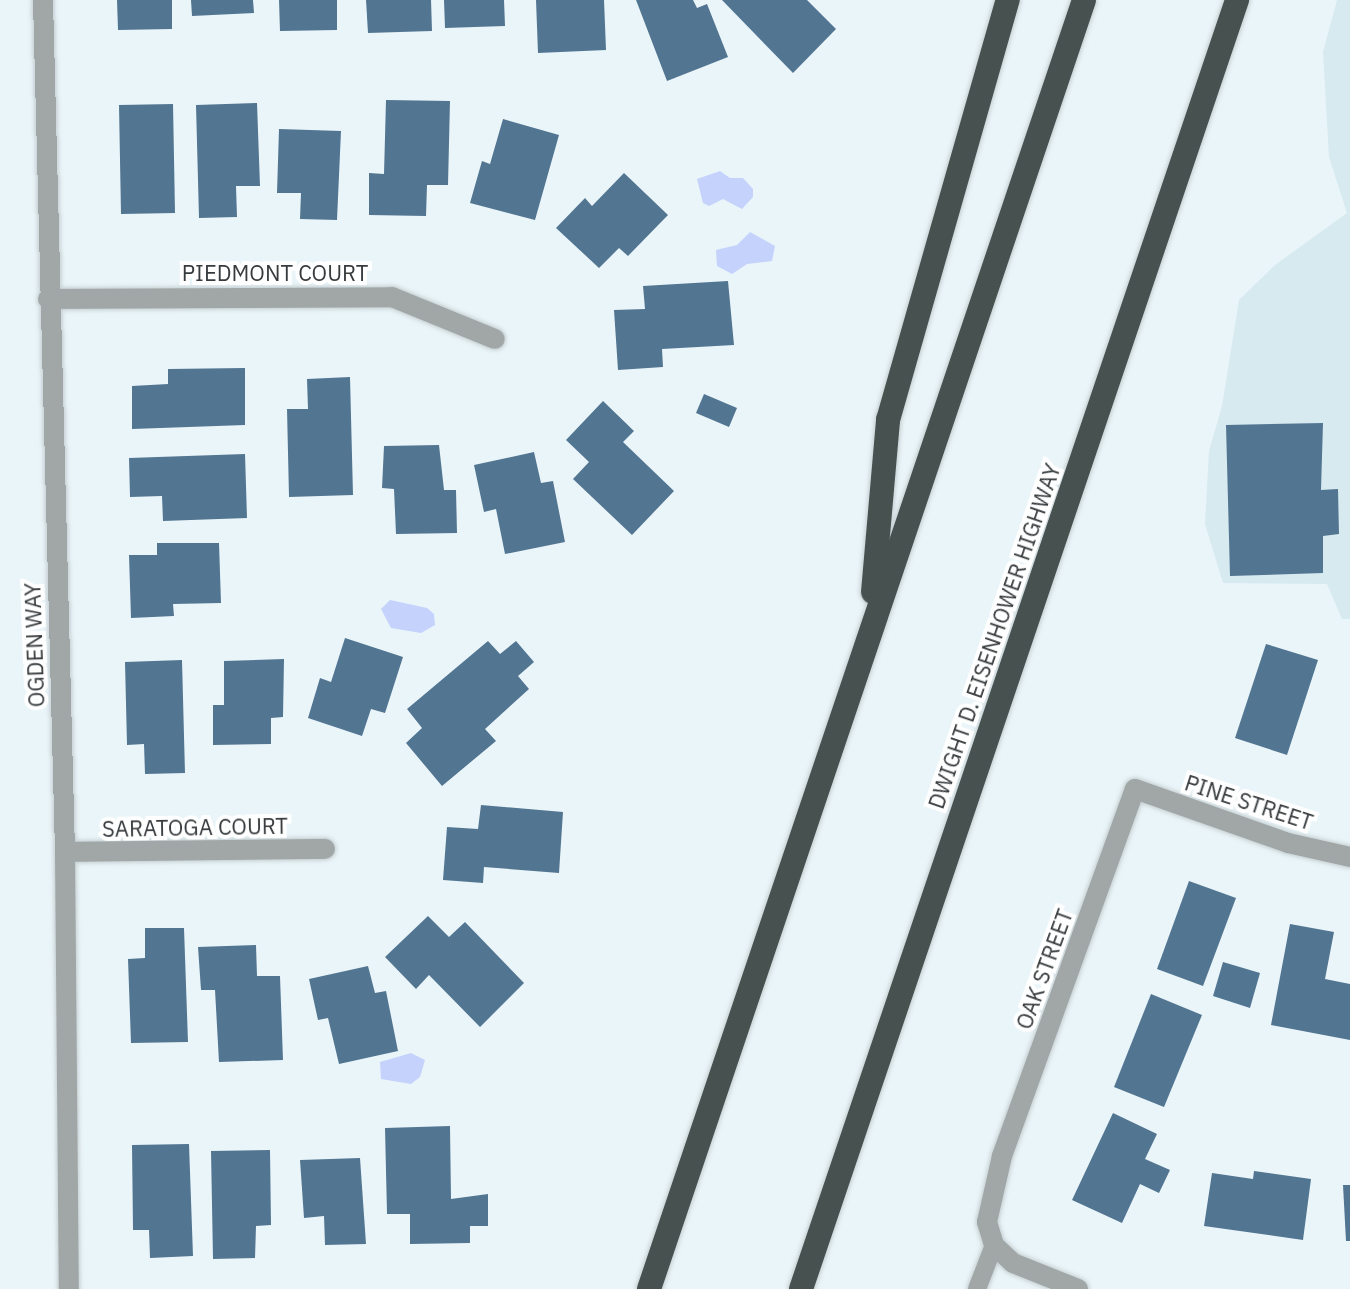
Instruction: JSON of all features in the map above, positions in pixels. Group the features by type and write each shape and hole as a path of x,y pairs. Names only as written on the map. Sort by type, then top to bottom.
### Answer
{"highway":[{"path":"870,630 888,420 1008,0"},
{"path":"649,1289 1084,0"},
{"name":"DWIGHT D. EISENHOWER HIGHWAY","path":"801,1289 1237,0"}],"street":[{"name":"OGDEN WAY","path":"43,0 48,299 65,852 69,1289"},
{"name":"PIEDMONT COURT","path":"48,299 392,297 495,339"},
{"name":"PINE STREET","path":"1135,789 1288,843 1350,857"},
{"name":"OAK STREET","path":"994,1245 987,1222 1000,1166 1135,789"},
{"name":"SARATOGA COURT","path":"65,852 325,849"},
{"path":"994,1245 1013,1263 1078,1289"}],"lane":[{"path":"977,1289 994,1245"}],"shaded area":[{"path":"1337,0 1350,0 1350,619 1342,619 1327,584 1223,583 1205,524 1209,451 1222,406 1239,300 1275,265 1347,213 1329,157 1323,52"}],"water":[{"path":"720,171 730,178 743,178 753,189 753,197 742,209 723,199 709,206 703,203 697,179"},
{"path":"750,232 775,246 772,261 747,264 732,274 717,266 716,250 737,245"},
{"path":"390,600 427,608 434,614 435,625 421,633 391,628 381,609"},
{"path":"411,1053 425,1060 420,1077 411,1084 381,1079 380,1062"}],"building":[{"path":"117,0 172,0 172,29 118,30"},
{"path":"191,0 253,0 254,13 192,16"},
{"path":"279,0 337,0 337,30 280,31"},
{"path":"366,0 431,0 432,31 368,33"},
{"path":"444,0 504,0 505,26 445,28"},
{"path":"536,0 604,0 606,50 538,53"},
{"path":"636,0 693,0 697,8 707,4 728,57 667,81"},
{"path":"722,0 807,0 836,29 793,73"},
{"path":"386,100 450,101 448,185 427,185 426,216 369,215 369,173 384,174"},
{"path":"257,103 260,186 236,186 237,217 199,218 196,105"},
{"path":"173,104 175,213 121,214 119,105"},
{"path":"503,119 559,135 535,220 470,203 482,161 490,164"},
{"path":"279,129 341,131 337,220 300,219 301,193 277,193"},
{"path":"624,173 668,215 628,256 619,248 599,268 556,228 585,198 592,206"},
{"path":"728,281 734,345 662,349 663,367 618,370 614,310 645,309 643,286"},
{"path":"245,368 245,425 132,429 132,386 168,384 168,369"},
{"path":"350,377 353,495 289,497 287,409 308,409 307,379"},
{"path":"704,394 737,408 729,427 696,413"},
{"path":"603,401 634,431 623,442 674,491 632,535 573,479 589,462 566,440"},
{"path":"1323,423 1321,490 1338,489 1339,534 1323,536 1323,573 1230,576 1226,425"},
{"path":"439,445 444,490 456,490 457,533 396,534 394,489 382,488 384,446"},
{"path":"534,452 541,483 553,481 565,542 505,554 496,509 484,512 474,465"},
{"path":"245,454 247,518 163,521 162,496 130,497 129,458"},
{"path":"157,543 219,543 221,603 173,604 174,616 131,618 129,555 157,555"},
{"path":"345,638 403,657 385,713 371,709 362,736 308,718 320,678 331,682"},
{"path":"488,641 500,654 516,641 534,662 518,676 529,689 485,729 496,741 442,786 406,743 422,728 407,709"},
{"path":"1266,644 1318,660 1287,755 1235,738"},
{"path":"284,659 283,717 271,718 271,744 213,745 213,705 224,705 224,661"},
{"path":"182,660 185,773 145,774 144,744 127,745 125,662"},
{"path":"481,805 563,812 559,873 484,867 483,883 443,880 447,827 478,829"},
{"path":"1189,881 1236,898 1203,986 1157,969"},
{"path":"428,916 449,937 465,922 524,983 480,1027 429,975 416,989 385,957"},
{"path":"1290,924 1334,932 1325,979 1350,984 1350,1040 1271,1025"},
{"path":"145,928 184,928 188,1042 131,1043 128,959 145,958"},
{"path":"256,945 257,976 280,976 283,1060 219,1062 215,990 201,990 198,947"},
{"path":"1223,962 1260,973 1250,1008 1213,996"},
{"path":"368,966 375,993 386,991 398,1051 339,1064 328,1018 318,1020 309,979"},
{"path":"1151,994 1202,1015 1164,1107 1114,1087"},
{"path":"1113,1113 1157,1134 1145,1159 1170,1170 1159,1193 1140,1184 1122,1223 1072,1200"},
{"path":"450,1126 451,1199 488,1194 488,1226 470,1226 470,1243 410,1244 410,1214 387,1214 385,1128"},
{"path":"189,1144 193,1256 150,1258 149,1230 133,1230 132,1145"},
{"path":"270,1150 271,1225 256,1226 255,1258 213,1259 211,1151"},
{"path":"360,1158 366,1244 325,1245 324,1216 304,1218 300,1160"},
{"path":"1254,1171 1311,1179 1303,1240 1204,1226 1212,1173 1253,1179"},
{"path":"1343,1185 1350,1185 1350,1241 1346,1241"}]}
